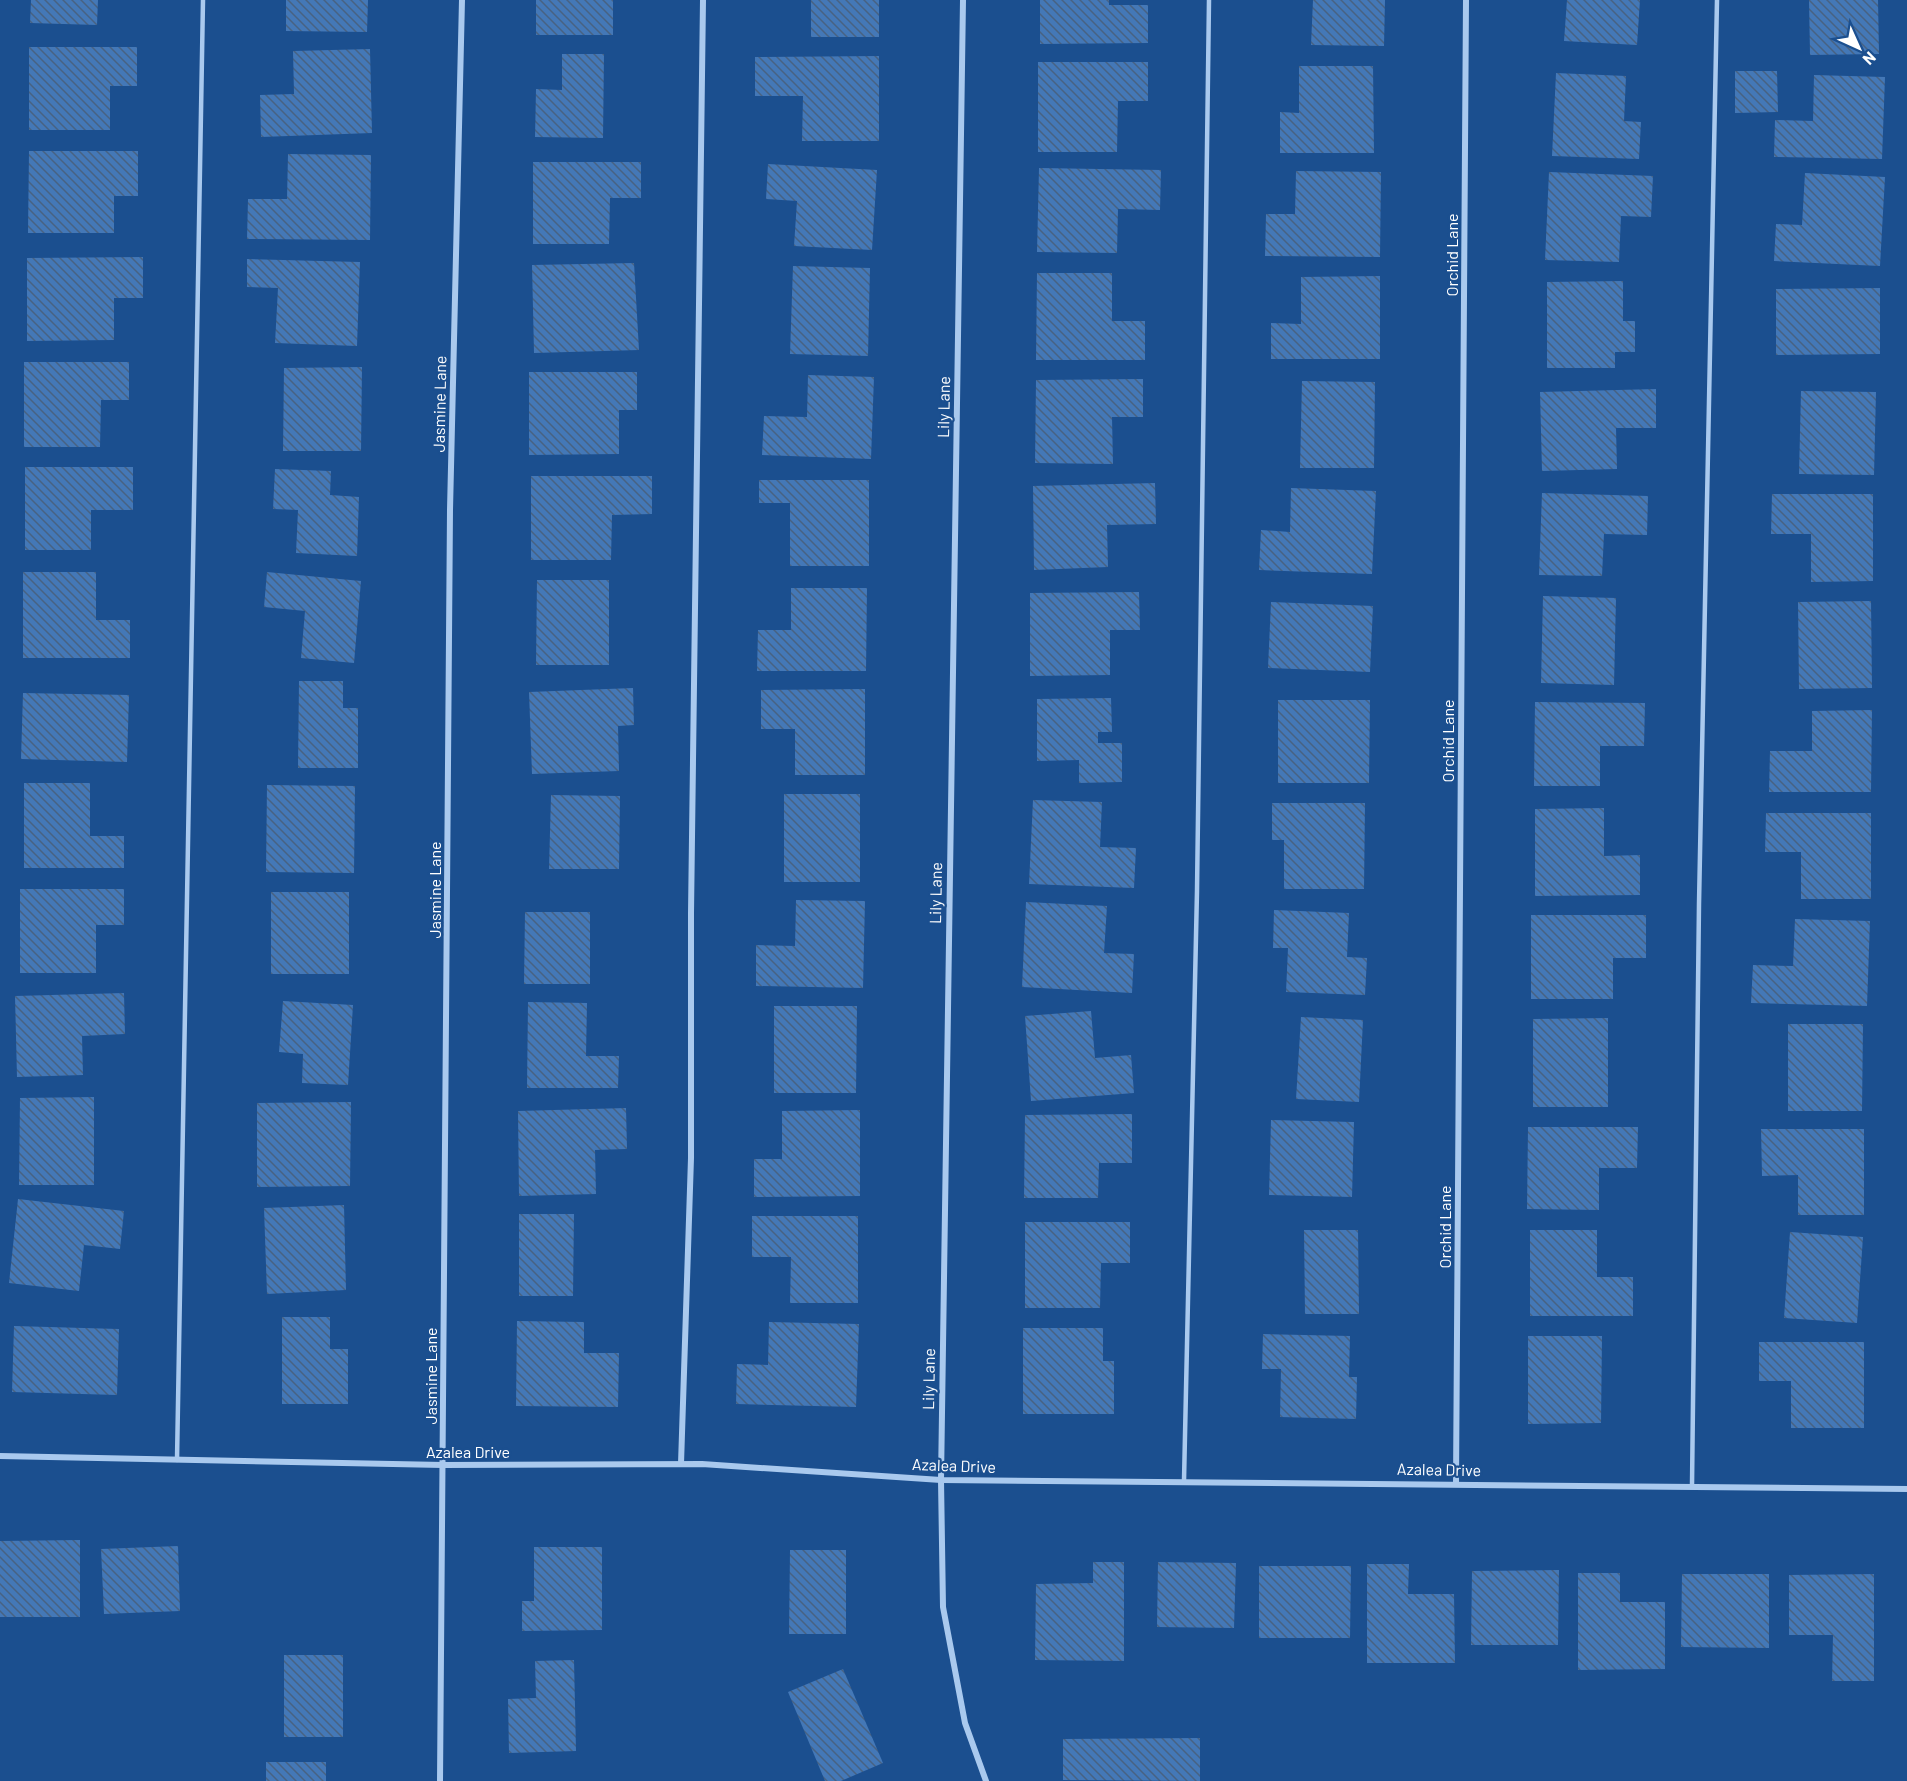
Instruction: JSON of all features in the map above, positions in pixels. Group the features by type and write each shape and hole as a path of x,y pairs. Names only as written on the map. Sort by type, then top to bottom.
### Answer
{"street":[{"name":"Jasmine Lane","path":"440,1781 450,510 462,0"},
{"path":"681,1464 691,1158 691,913 703,0"},
{"name":"Lily Lane","path":"963,0 940,1480 943,1607 965,1723 986,1781"},
{"name":"Orchid Lane","path":"1456,1483 1466,0"},
{"name":"Azalea Drive","path":"0,1456 443,1465 681,1464 940,1480 1456,1483 1907,1489"}],"lane":[{"path":"177,1460 203,0"},
{"path":"1184,1481 1197,880 1209,0"},
{"path":"1692,1486 1699,892 1717,0"}],"building":[{"path":"31,0 98,0 97,25 30,23"},
{"path":"286,0 368,0 367,32 286,31"},
{"path":"536,0 613,0 613,35 536,35"},
{"path":"811,0 879,0 879,37 811,37"},
{"path":"1040,0 1109,0 1109,5 1148,5 1148,43 1040,44"},
{"path":"1313,0 1385,0 1384,46 1311,45"},
{"path":"1567,0 1640,0 1637,45 1564,41"},
{"path":"1809,0 1878,0 1879,54 1810,55"},
{"path":"29,47 137,47 137,86 110,86 110,130 29,130"},
{"path":"370,49 372,133 261,137 260,95 294,94 293,51"},
{"path":"562,54 604,54 603,138 535,137 536,89 562,90"},
{"path":"879,56 879,141 802,141 803,96 755,96 755,57"},
{"path":"1038,62 1148,62 1148,101 1118,101 1117,152 1038,152"},
{"path":"1299,66 1373,66 1374,153 1280,153 1280,112 1299,113"},
{"path":"1735,71 1777,71 1778,112 1735,113"},
{"path":"1556,73 1626,76 1624,121 1641,122 1639,159 1552,156"},
{"path":"1814,75 1885,77 1882,159 1774,157 1775,120 1813,121"},
{"path":"29,151 138,151 138,196 114,196 114,233 28,233"},
{"path":"288,154 371,155 370,240 247,239 248,199 287,199"},
{"path":"533,162 641,162 641,198 610,198 609,244 533,244"},
{"path":"768,164 877,170 872,250 794,246 797,201 766,199"},
{"path":"1039,168 1161,170 1160,210 1118,209 1117,253 1037,252"},
{"path":"1296,171 1381,172 1380,257 1265,256 1266,214 1295,214"},
{"path":"1549,172 1653,176 1651,217 1621,216 1619,262 1545,260"},
{"path":"1805,173 1885,177 1880,266 1774,261 1776,224 1802,225"},
{"path":"143,257 143,298 114,298 114,340 27,341 27,258"},
{"path":"247,259 360,262 357,346 275,343 278,288 247,287"},
{"path":"634,263 639,350 534,353 532,265"},
{"path":"793,266 870,268 868,356 790,354"},
{"path":"1037,273 1112,273 1112,321 1145,321 1145,360 1036,360"},
{"path":"1380,276 1380,359 1271,359 1271,323 1301,324 1301,277"},
{"path":"1623,281 1623,321 1635,321 1635,352 1615,352 1615,368 1547,368 1547,282"},
{"path":"1880,288 1880,354 1776,355 1776,289"},
{"path":"24,362 129,362 129,400 101,400 100,447 24,447"},
{"path":"362,367 361,451 283,451 284,368"},
{"path":"529,372 637,372 637,410 619,410 619,454 529,455"},
{"path":"808,375 874,377 871,459 762,455 764,416 807,417"},
{"path":"1143,379 1143,417 1112,417 1113,464 1035,463 1036,380"},
{"path":"1302,381 1375,382 1374,468 1300,468"},
{"path":"1656,389 1656,428 1616,428 1617,469 1542,471 1540,392"},
{"path":"1801,391 1876,392 1874,475 1799,474"},
{"path":"25,467 133,467 133,510 91,510 91,550 25,550"},
{"path":"275,469 331,471 330,495 359,497 357,556 296,553 298,510 273,509"},
{"path":"531,476 652,476 652,514 612,515 611,560 531,560"},
{"path":"759,480 869,480 869,566 790,566 790,503 759,503"},
{"path":"1155,483 1156,524 1107,525 1108,567 1034,570 1033,486"},
{"path":"1291,488 1376,491 1372,574 1259,570 1261,530 1290,532"},
{"path":"1542,493 1648,496 1647,535 1604,534 1602,576 1539,575"},
{"path":"1772,494 1873,494 1873,581 1811,582 1811,534 1771,534"},
{"path":"23,572 96,572 96,620 130,620 130,658 23,658"},
{"path":"267,572 361,581 354,663 301,658 305,611 264,607"},
{"path":"537,580 609,580 609,665 536,665"},
{"path":"791,588 867,588 866,671 757,671 758,630 791,630"},
{"path":"1139,592 1140,630 1110,630 1110,675 1030,676 1030,593"},
{"path":"1543,596 1616,598 1614,685 1541,683"},
{"path":"1871,601 1872,688 1799,689 1798,602"},
{"path":"1271,602 1373,606 1370,672 1268,668"},
{"path":"299,681 343,681 343,708 358,708 358,768 298,768"},
{"path":"633,688 634,725 618,726 619,771 532,774 529,692"},
{"path":"865,689 865,775 795,775 795,729 761,729 761,690"},
{"path":"23,693 129,695 127,762 21,759"},
{"path":"1111,698 1112,732 1098,732 1098,743 1122,743 1122,782 1079,783 1079,760 1037,761 1037,699"},
{"path":"1278,700 1370,700 1369,783 1278,783"},
{"path":"1535,702 1645,703 1644,746 1600,746 1600,786 1534,786"},
{"path":"1872,710 1871,792 1769,792 1770,751 1812,751 1812,711"},
{"path":"24,783 90,783 90,836 124,836 124,868 24,868"},
{"path":"267,785 355,786 354,873 266,872"},
{"path":"784,794 860,794 860,882 784,882"},
{"path":"551,795 620,796 619,869 549,869"},
{"path":"1033,800 1102,802 1100,847 1136,848 1134,888 1029,884"},
{"path":"1272,803 1365,803 1364,889 1284,889 1284,840 1272,840"},
{"path":"1604,808 1604,856 1640,855 1640,895 1535,896 1535,809"},
{"path":"1766,813 1871,813 1871,899 1801,899 1801,852 1765,852"},
{"path":"20,889 124,889 124,925 96,925 96,973 20,973"},
{"path":"271,892 349,892 349,974 271,974"},
{"path":"796,900 865,901 863,988 756,986 756,945 795,946"},
{"path":"1026,902 1107,906 1104,953 1134,954 1132,993 1022,987"},
{"path":"1274,910 1349,913 1347,957 1367,958 1365,995 1286,992 1288,948 1273,948"},
{"path":"525,912 590,912 590,984 524,984"},
{"path":"1531,915 1646,915 1646,958 1613,958 1613,999 1531,999"},
{"path":"1795,919 1870,921 1867,1006 1751,1003 1753,965 1793,966"},
{"path":"124,993 125,1034 82,1036 83,1075 17,1077 15,996"},
{"path":"283,1001 353,1005 348,1085 302,1083 303,1054 279,1052"},
{"path":"528,1002 587,1003 586,1056 619,1056 618,1088 527,1088"},
{"path":"774,1006 857,1006 856,1093 774,1093"},
{"path":"1091,1011 1095,1058 1131,1055 1134,1093 1031,1101 1025,1016"},
{"path":"1301,1017 1363,1020 1359,1102 1296,1099"},
{"path":"1608,1018 1608,1107 1533,1107 1533,1019"},
{"path":"1788,1024 1863,1024 1862,1111 1788,1111"},
{"path":"94,1097 94,1185 19,1185 20,1098"},
{"path":"351,1102 350,1186 257,1187 257,1103"},
{"path":"626,1108 627,1149 595,1150 596,1194 519,1196 518,1111"},
{"path":"860,1110 860,1196 754,1197 754,1159 782,1159 782,1111"},
{"path":"1132,1114 1132,1163 1099,1163 1098,1198 1024,1198 1025,1115"},
{"path":"1271,1120 1354,1122 1352,1197 1269,1195"},
{"path":"1528,1127 1638,1127 1637,1168 1599,1168 1599,1210 1527,1209"},
{"path":"1761,1129 1864,1129 1864,1215 1798,1215 1798,1175 1762,1176"},
{"path":"18,1199 124,1211 120,1249 84,1245 79,1291 9,1283"},
{"path":"344,1205 346,1290 267,1294 264,1208"},
{"path":"519,1214 574,1214 573,1296 519,1296"},
{"path":"752,1216 858,1216 858,1303 790,1303 791,1257 752,1257"},
{"path":"1025,1222 1130,1222 1130,1263 1101,1263 1100,1308 1025,1308"},
{"path":"1304,1230 1358,1230 1359,1314 1305,1314"},
{"path":"1530,1230 1597,1230 1597,1277 1633,1277 1633,1316 1530,1316"},
{"path":"1790,1232 1863,1237 1857,1323 1784,1318"},
{"path":"282,1317 330,1317 330,1349 348,1349 348,1404 282,1404"},
{"path":"517,1321 584,1322 584,1353 619,1353 618,1407 516,1406"},
{"path":"769,1322 859,1324 856,1407 736,1404 737,1364 768,1365"},
{"path":"14,1326 119,1329 117,1395 12,1392"},
{"path":"1023,1328 1103,1328 1103,1361 1114,1361 1114,1414 1023,1414"},
{"path":"1263,1334 1350,1336 1349,1377 1357,1377 1356,1419 1280,1417 1281,1369 1262,1369"},
{"path":"1528,1336 1602,1336 1601,1423 1528,1424"},
{"path":"1759,1342 1864,1342 1864,1428 1791,1428 1791,1381 1759,1381"},
{"path":"80,1540 80,1617 0,1617 0,1541"},
{"path":"178,1546 180,1611 104,1614 101,1549"},
{"path":"534,1547 602,1547 602,1630 522,1631 522,1601 534,1601"},
{"path":"790,1550 846,1550 846,1634 789,1634"},
{"path":"1093,1562 1124,1562 1124,1661 1035,1660 1036,1584 1093,1583"},
{"path":"1158,1562 1236,1563 1234,1628 1157,1627"},
{"path":"1367,1564 1409,1564 1408,1594 1454,1594 1455,1663 1367,1663"},
{"path":"1259,1566 1351,1566 1350,1638 1259,1638"},
{"path":"1559,1570 1558,1645 1471,1645 1472,1571"},
{"path":"1578,1573 1620,1573 1620,1602 1665,1602 1665,1669 1578,1670"},
{"path":"1682,1574 1769,1574 1769,1648 1681,1647"},
{"path":"1874,1574 1874,1681 1832,1681 1833,1635 1789,1635 1789,1575"},
{"path":"284,1655 343,1655 343,1737 284,1737"},
{"path":"574,1660 576,1751 509,1753 508,1699 536,1698 535,1661"},
{"path":"843,1669 883,1763 841,1781 825,1781 788,1692"},
{"path":"1200,1738 1200,1781 1063,1780 1063,1739"},
{"path":"266,1762 326,1762 326,1781 266,1781"}]}
